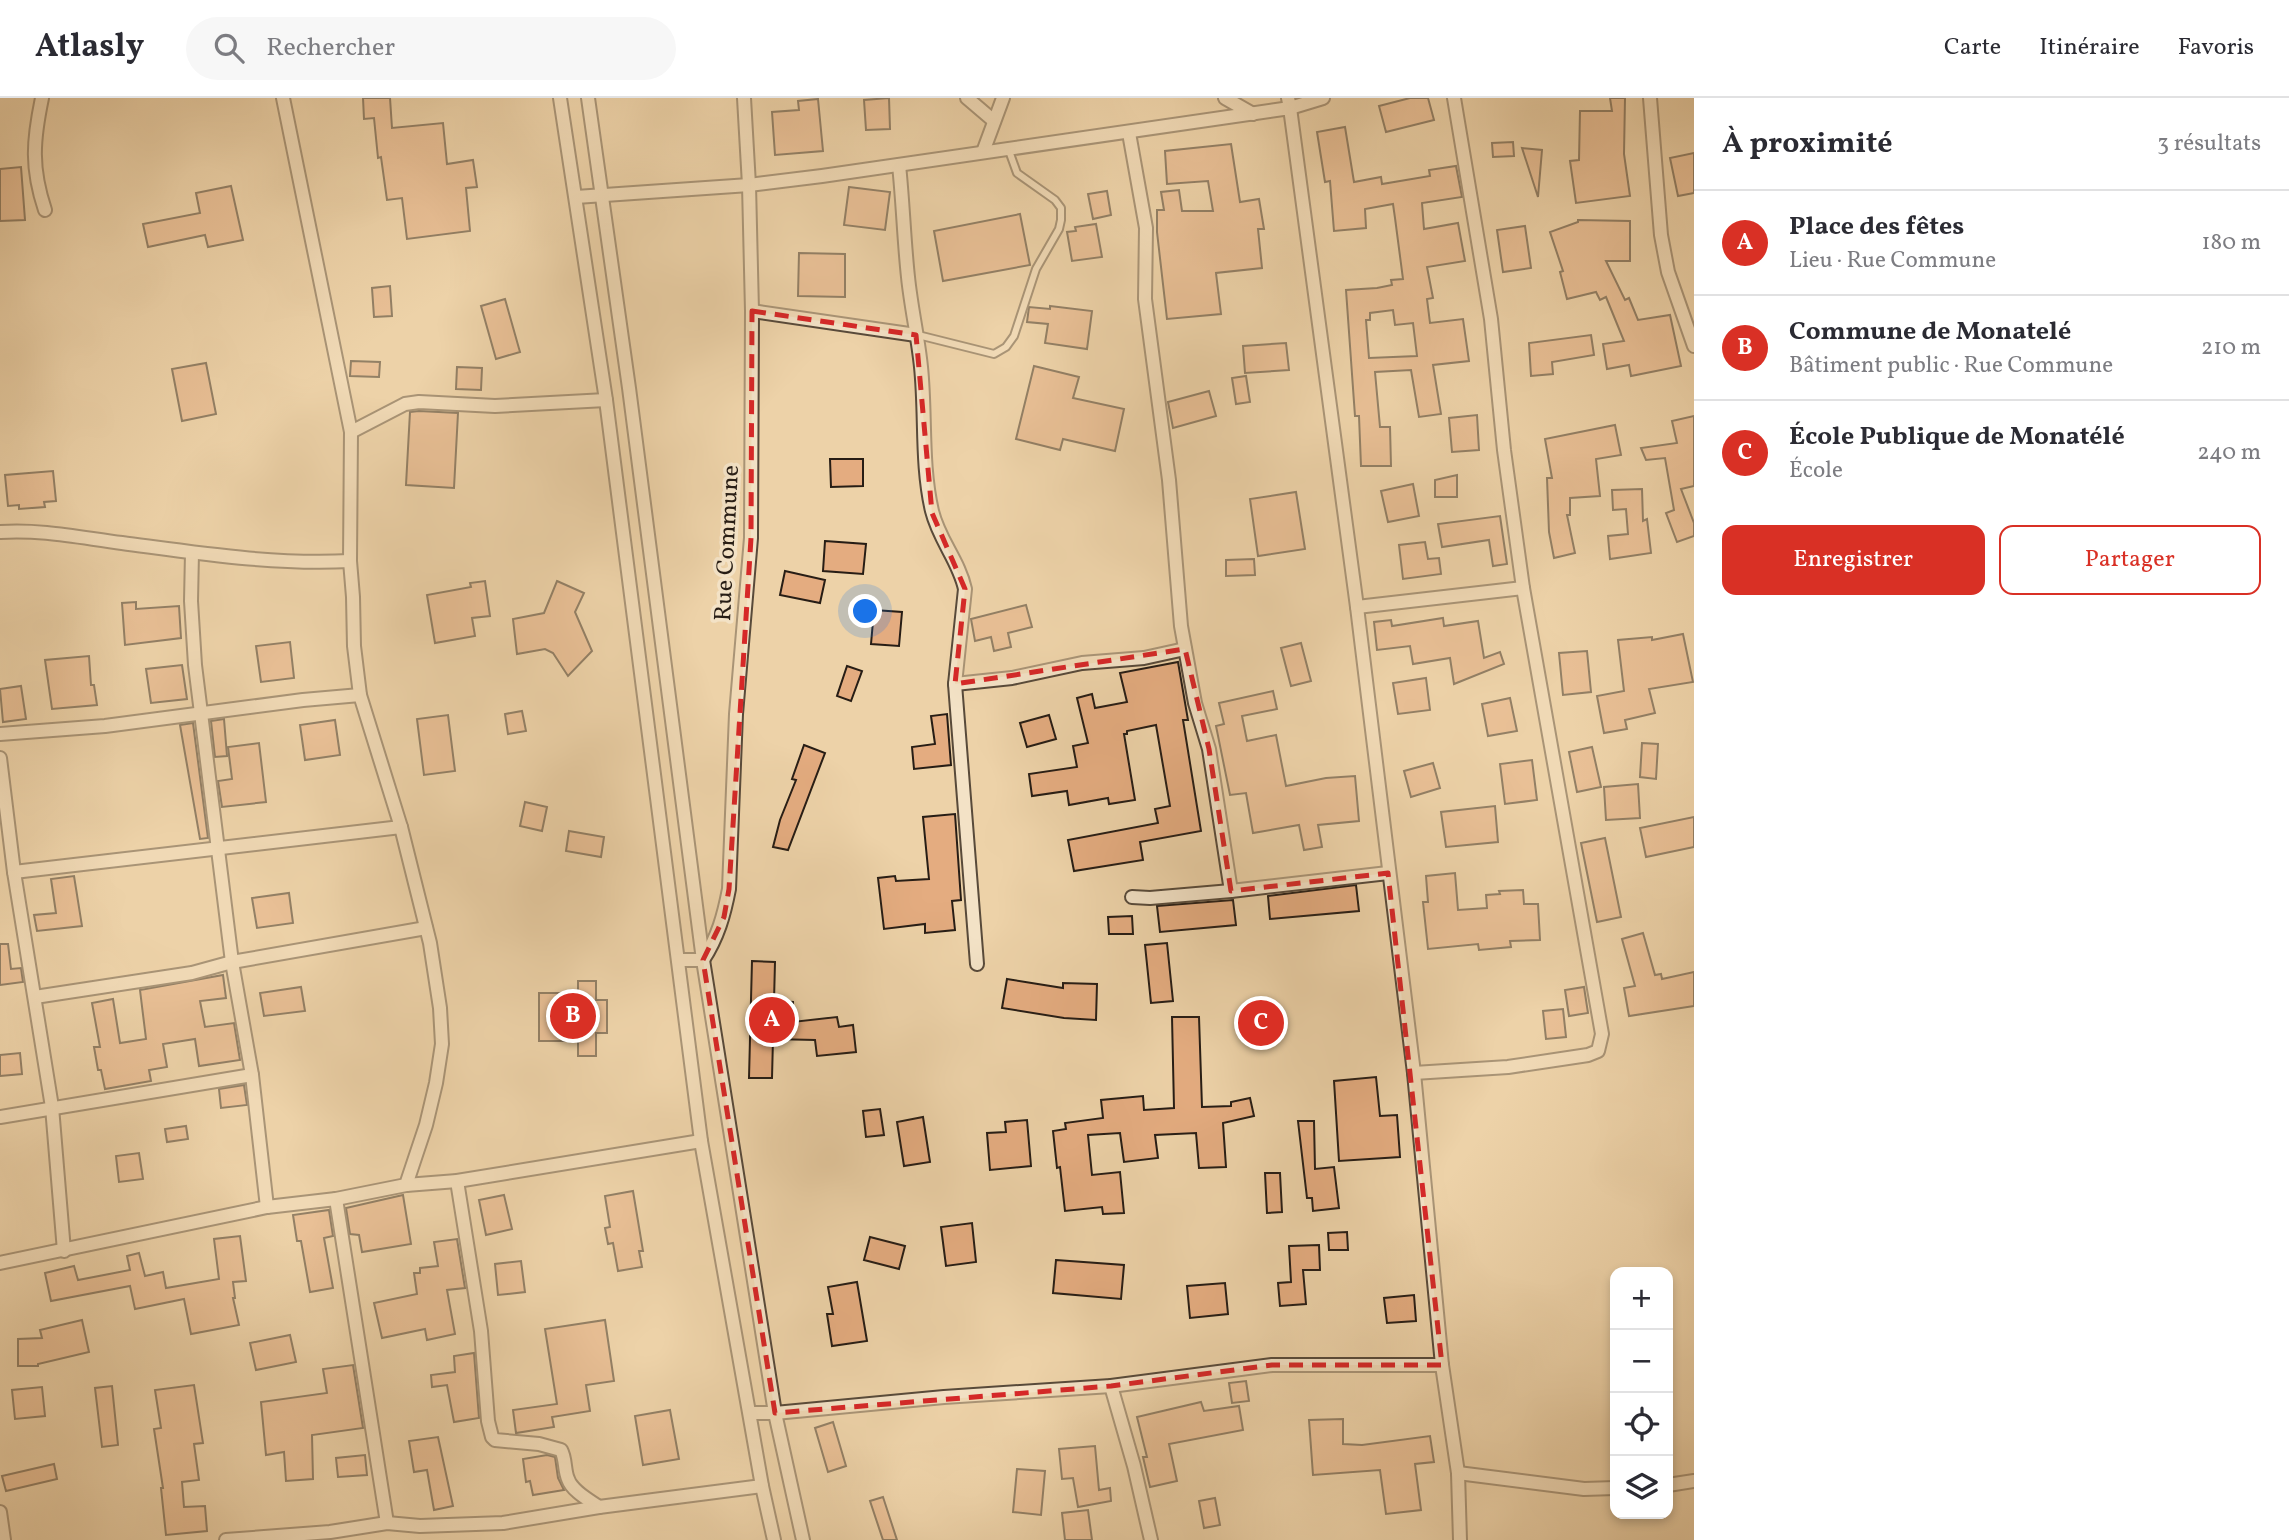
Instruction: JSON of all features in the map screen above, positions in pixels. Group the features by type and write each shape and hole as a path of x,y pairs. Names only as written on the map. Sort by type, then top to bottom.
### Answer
{"street":[{"path":"42,98 34,170 45,210"},
{"path":"283,98 351,432 350,561 354,646 360,695 401,827 426,928 440,1008 442,1044 436,1083 426,1125 406,1185"},
{"path":"560,98 606,400 680,960 701,1141 774,1540"},
{"path":"588,98 629,388 703,960 775,1413 803,1540"},
{"name":"Rue Commune","path":"703,960 714,943 724,917 729,888 736,714 751,538 752,311 744,98"},
{"path":"967,98 994,121"},
{"path":"983,152 1003,98"},
{"path":"1225,98 1253,114"},
{"path":"576,197 749,185 1129,133 1253,114 1289,103 1323,98"},
{"path":"1414,1073 1508,1068 1588,1055 1598,1051 1602,1034 1522,588 1491,319 1454,98"},
{"path":"1650,98 1661,235 1668,272 1694,346"},
{"path":"1289,103 1357,607 1414,1073 1442,1365 1458,1473 1460,1540"},
{"path":"1129,133 1146,228 1145,299 1169,480 1175,574 1185,649 1195,703 1209,748 1231,891"},
{"path":"899,165 908,277 922,379 926,478 932,513 940,538 953,556 965,589 955,684 977,964"},
{"path":"752,311 916,335"},
{"path":"351,432 405,404 419,402 495,406 606,400"},
{"path":"0,532 47,533 263,561 350,561"},
{"path":"192,553 191,601 195,665 232,962 252,1075 267,1207"},
{"path":"1357,607 1522,588"},
{"path":"632,607 655,603"},
{"path":"955,684 1013,678 1082,663 1144,658 1185,649"},
{"path":"0,734 106,726 202,712 360,695"},
{"path":"0,758 14,872 52,1108 64,1251"},
{"path":"14,872 401,827"},
{"path":"1132,897 1231,891 1388,873"},
{"path":"35,997 192,972 232,962 426,928"},
{"path":"680,960 703,960"},
{"path":"0,1117 252,1075"},
{"path":"0,1263 267,1207 336,1199 406,1185 457,1181 701,1141"},
{"path":"457,1181 481,1331 488,1421 492,1437 498,1441 539,1444 561,1450 568,1480 599,1507"},
{"path":"336,1199 387,1523"},
{"path":"750,1412 775,1413 1111,1385 1272,1366 1442,1365"},
{"path":"1111,1385 1134,1466 1150,1540"},
{"path":"1458,1473 1584,1489 1610,1489"},
{"path":"1673,1484 1694,1481"},
{"path":"226,1540 330,1532 387,1523 420,1526 503,1523 599,1507 762,1486"},
{"path":"0,1512 4,1540"},
{"path":"420,1526 420,1540"}],"lane":[{"path":"916,335 994,354 1006,347 1014,336 1036,269 1059,229 1061,208 1055,200 1017,173 1008,148"}],"highlighted area":[{"path":"752,311 916,335 932,513 965,589 955,684 1185,649 1209,749 1231,891 1388,873 1442,1365 1272,1365 1111,1386 775,1413 703,960 724,917 729,889 751,538"}],"building":[{"path":"363,98 390,98 392,128 443,123 447,164 473,160 477,187 466,188 470,231 407,239 402,198 387,200 381,157 378,158 374,118 364,119"},
{"path":"889,98 890,129 866,130 864,100"},
{"path":"1410,98 1428,98 1434,120 1386,132 1379,106"},
{"path":"1610,98 1625,98 1624,154 1630,196 1576,203 1570,161 1579,160 1580,111 1612,111"},
{"path":"818,99 823,151 775,155 772,112 799,110 798,101"},
{"path":"1345,127 1354,182 1381,177 1382,184 1430,176 1429,170 1456,166 1462,197 1422,203 1424,229 1458,223 1465,261 1427,267 1433,298 1427,299 1430,323 1463,319 1469,361 1433,365 1441,414 1419,417 1411,370 1375,372 1380,427 1390,427 1391,466 1361,466 1359,416 1355,416 1346,290 1377,288 1392,285 1391,280 1403,279 1393,204 1365,209 1366,228 1334,231 1330,181 1325,182 1317,132","holes":["1393,310 1395,325 1413,323 1417,356 1369,358 1366,320 1370,320 1370,313"]},
{"path":"1513,142 1514,156 1493,157 1492,143"},
{"path":"1231,144 1240,202 1259,199 1264,229 1258,229 1262,268 1216,273 1221,314 1167,319 1157,232 1157,210 1164,210 1161,192 1179,190 1182,211 1213,211 1208,181 1167,184 1165,151"},
{"path":"1522,148 1542,150 1538,197"},
{"path":"1694,153 1694,193 1678,196 1670,158"},
{"path":"21,167 25,220 0,221 0,169"},
{"path":"231,186 243,240 208,247 205,235 148,247 143,224 200,213 196,193"},
{"path":"849,187 890,192 885,230 844,225"},
{"path":"1107,191 1111,215 1093,219 1088,194"},
{"path":"1020,214 1030,265 943,281 934,231"},
{"path":"1578,220 1630,221 1630,261 1606,261 1625,300 1629,298 1638,320 1670,315 1681,366 1631,376 1629,365 1607,369 1603,344 1624,341 1606,297 1600,300 1596,292 1567,299 1560,272 1563,271 1550,232"},
{"path":"1096,224 1102,257 1072,261 1067,232 1076,231 1075,227"},
{"path":"1525,226 1531,268 1503,272 1497,230"},
{"path":"799,253 845,254 845,297 798,296"},
{"path":"390,286 392,316 374,317 372,288"},
{"path":"505,299 520,352 496,359 481,306"},
{"path":"1050,306 1092,311 1087,349 1045,343 1048,324 1027,322 1029,307 1050,309"},
{"path":"1591,335 1594,355 1552,362 1553,374 1531,376 1529,343"},
{"path":"1286,343 1289,370 1245,373 1243,346"},
{"path":"351,361 380,362 379,377 350,376"},
{"path":"206,363 216,414 182,421 172,369"},
{"path":"1034,366 1079,377 1073,398 1124,409 1115,451 1063,439 1060,450 1016,439"},
{"path":"457,367 482,368 481,390 456,389"},
{"path":"1246,376 1250,402 1236,404 1232,378"},
{"path":"1209,391 1216,416 1173,428 1168,402"},
{"path":"410,412 458,413 454,488 406,485"},
{"path":"1477,415 1479,450 1452,452 1449,418"},
{"path":"1694,416 1694,486 1681,489 1694,523 1694,536 1677,542 1666,513 1674,510 1665,458 1646,460 1641,448 1677,443 1672,421"},
{"path":"1615,425 1621,455 1596,459 1600,496 1570,498 1570,515 1567,515 1575,553 1554,558 1549,532 1547,478 1552,478 1545,439"},
{"path":"830,459 863,459 863,486 831,487"},
{"path":"53,471 56,501 44,502 45,507 19,509 19,505 8,506 5,475"},
{"path":"1457,475 1457,497 1435,497 1435,480"},
{"path":"1413,484 1419,516 1388,522 1381,491"},
{"path":"1642,489 1643,521 1647,519 1651,553 1610,559 1608,536 1628,534 1626,509 1613,510 1612,490"},
{"path":"1296,492 1305,549 1258,556 1250,499"},
{"path":"1500,516 1507,564 1493,566 1489,540 1442,547 1438,524"},
{"path":"825,541 866,544 863,574 823,571"},
{"path":"1425,542 1428,559 1439,558 1441,574 1403,579 1399,545"},
{"path":"1254,559 1255,575 1226,576 1226,560"},
{"path":"785,571 825,580 820,603 780,595"},
{"path":"485,581 490,616 472,618 475,636 435,643 427,595 471,587 470,583"},
{"path":"557,581 584,593 575,612 592,651 568,676 553,653 545,649 517,654 513,619 544,613"},
{"path":"136,602 136,609 179,606 181,638 125,645 122,603"},
{"path":"1026,605 1032,627 1008,633 1011,647 994,651 991,637 975,641 971,619"},
{"path":"874,610 902,612 899,646 871,644"},
{"path":"1443,618 1444,626 1478,621 1484,658 1500,652 1504,664 1454,684 1450,658 1413,664 1410,646 1377,650 1374,622 1391,620 1392,626"},
{"path":"1683,634 1693,682 1649,689 1655,713 1625,720 1627,729 1604,733 1597,696 1624,691 1618,640 1652,637 1652,640"},
{"path":"290,642 294,678 261,682 256,646"},
{"path":"1301,643 1311,681 1291,686 1281,648"},
{"path":"1587,651 1591,692 1563,695 1559,653"},
{"path":"89,656 91,685 94,685 97,705 52,709 45,660"},
{"path":"1178,662 1188,720 1183,720 1201,831 1140,842 1143,860 1074,871 1068,840 1158,823 1155,809 1170,806 1156,725 1124,734 1135,800 1109,804 1108,798 1069,805 1067,791 1032,796 1029,774 1077,767 1073,746 1088,743 1077,698 1092,694 1095,708 1127,702 1120,673"},
{"path":"182,665 187,699 151,703 146,669"},
{"path":"847,666 862,671 851,701 837,696"},
{"path":"1426,678 1430,710 1398,714 1393,683"},
{"path":"21,686 26,719 3,722 0,689"},
{"path":"1273,691 1277,709 1242,716 1247,741 1276,735 1286,786 1326,778 1355,776 1359,821 1318,825 1322,847 1304,850 1299,825 1253,833 1246,793 1230,795 1216,726 1224,724 1219,703"},
{"path":"1510,698 1517,731 1488,736 1482,704"},
{"path":"522,711 526,731 508,734 505,714"},
{"path":"947,714 951,765 914,769 912,747 935,744 931,716"},
{"path":"448,715 455,771 424,775 417,719"},
{"path":"1049,715 1056,739 1027,747 1020,723"},
{"path":"224,719 227,756 215,757 211,721"},
{"path":"335,720 340,755 305,760 300,725"},
{"path":"193,723 208,838 200,839 180,725"},
{"path":"259,743 266,802 222,807 218,781 232,779 228,747"},
{"path":"1642,743 1658,744 1656,779 1640,777"},
{"path":"804,745 825,753 788,850 773,847 780,820 796,780 792,779"},
{"path":"1592,747 1601,787 1577,792 1569,752"},
{"path":"1532,760 1537,800 1505,804 1500,764"},
{"path":"1433,763 1440,788 1411,797 1404,771"},
{"path":"1638,784 1640,818 1606,820 1604,787"},
{"path":"525,802 547,807 542,831 520,826"},
{"path":"1495,806 1498,842 1446,847 1441,812"},
{"path":"955,814 961,900 952,901 955,930 925,933 925,924 884,929 878,878 895,876 896,881 929,879 923,817"},
{"path":"1694,817 1694,847 1646,857 1640,828"},
{"path":"569,831 604,837 601,857 566,851"},
{"path":"1605,838 1621,917 1597,922 1581,843"},
{"path":"1455,873 1458,910 1487,908 1486,895 1500,894 1499,891 1523,890 1524,904 1538,904 1540,940 1510,941 1511,947 1479,950 1478,944 1428,949 1423,902 1428,902 1426,876"},
{"path":"74,876 82,926 37,931 34,915 56,913 51,879"},
{"path":"1356,885 1359,911 1270,919 1268,896"},
{"path":"289,893 293,923 257,928 252,898"},
{"path":"1233,900 1236,925 1160,932 1157,906"},
{"path":"1132,916 1133,934 1109,934 1108,917"},
{"path":"1643,933 1655,975 1661,974 1662,979 1694,972 1694,1006 1629,1016 1624,988 1635,986 1622,939"},
{"path":"1167,943 1173,1001 1151,1003 1145,945"},
{"path":"0,944 8,944 11,969 21,968 23,982 0,985"},
{"path":"752,961 775,962 774,1001 793,1002 793,1022 837,1017 839,1027 853,1025 856,1052 817,1056 815,1040 773,1039 772,1078 749,1078"},
{"path":"223,975 226,998 200,1001 205,1027 234,1023 240,1060 199,1066 195,1039 163,1044 167,1067 149,1070 151,1081 105,1089 94,1047 100,1047 92,1003 113,999 120,1043 146,1039 140,990"},
{"path":"1007,979 1063,988 1063,983 1097,984 1096,1020 1002,1008"},
{"path":"578,981 596,981 596,1000 607,1000 607,1033 596,1033 596,1056 578,1056 578,1041 539,1041 539,993 578,993"},
{"path":"301,987 305,1011 264,1016 260,993"},
{"path":"1584,987 1588,1013 1569,1016 1565,990"},
{"path":"1563,1009 1566,1037 1546,1039 1543,1011"},
{"path":"1172,1017 1199,1017 1202,1107 1231,1106 1231,1102 1250,1098 1254,1116 1223,1123 1226,1167 1199,1168 1196,1133 1155,1135 1158,1158 1124,1162 1120,1133 1088,1135 1092,1175 1120,1172 1124,1213 1103,1214 1102,1207 1065,1211 1053,1131 1066,1129 1065,1123 1103,1118 1101,1100 1143,1096 1144,1110 1174,1108"},
{"path":"20,1053 22,1074 0,1076 0,1055"},
{"path":"1376,1077 1380,1116 1397,1115 1400,1157 1339,1161 1334,1081"},
{"path":"244,1085 247,1105 221,1108 219,1089"},
{"path":"880,1109 884,1135 866,1137 863,1111"},
{"path":"923,1117 930,1162 904,1166 897,1122"},
{"path":"1027,1120 1031,1166 990,1170 987,1133 1006,1132 1005,1122"},
{"path":"1298,1121 1314,1121 1315,1169 1334,1167 1339,1208 1313,1211 1312,1198 1307,1198"},
{"path":"186,1126 188,1139 167,1142 165,1129"},
{"path":"139,1153 143,1179 119,1182 116,1156"},
{"path":"1265,1173 1280,1173 1282,1212 1267,1213"},
{"path":"633,1191 643,1251 639,1251 642,1267 618,1271 613,1243 608,1244 605,1228 610,1227 605,1196"},
{"path":"403,1195 411,1244 362,1252 359,1235 350,1234 346,1208"},
{"path":"504,1195 512,1229 486,1235 479,1200"},
{"path":"329,1210 333,1236 324,1238 333,1288 310,1292 301,1241 297,1241 293,1215"},
{"path":"972,1223 976,1262 946,1266 941,1227"},
{"path":"1347,1232 1348,1250 1329,1250 1328,1233"},
{"path":"240,1236 246,1281 233,1282 233,1298 239,1325 191,1334 184,1299 135,1309 130,1286 51,1301 45,1273 74,1266 78,1280 130,1270 127,1256 139,1253 145,1276 163,1272 166,1288 219,1279 214,1239"},
{"path":"870,1237 905,1246 899,1269 864,1260"},
{"path":"457,1239 465,1288 447,1290 455,1334 427,1340 425,1329 382,1338 374,1303 417,1294 414,1273 420,1273 420,1268 438,1266 434,1242"},
{"path":"1319,1245 1320,1270 1303,1270 1306,1304 1280,1306 1278,1283 1291,1282 1289,1246"},
{"path":"1056,1260 1124,1265 1121,1299 1053,1293"},
{"path":"521,1261 525,1292 498,1295 495,1264"},
{"path":"857,1282 867,1341 832,1346 827,1314 833,1314 828,1287"},
{"path":"1225,1283 1228,1314 1190,1318 1187,1286"},
{"path":"1414,1295 1416,1321 1387,1323 1384,1298"},
{"path":"82,1320 89,1352 38,1366 18,1366 18,1339 42,1338 40,1330"},
{"path":"605,1320 614,1381 586,1385 590,1411 552,1417 554,1427 516,1433 513,1410 557,1404 545,1329"},
{"path":"290,1335 296,1362 256,1370 250,1343"},
{"path":"474,1353 479,1418 454,1422 447,1385 432,1387 431,1375 455,1372 454,1356"},
{"path":"353,1365 363,1428 312,1435 313,1479 286,1481 284,1452 266,1455 261,1402 327,1393 323,1369"},
{"path":"1246,1381 1249,1401 1232,1403 1229,1383"},
{"path":"194,1385 203,1443 194,1444 199,1480 182,1482 184,1507 205,1506 207,1531 166,1535 163,1488 154,1429 161,1428 155,1390"},
{"path":"112,1386 118,1445 102,1447 95,1388"},
{"path":"42,1387 45,1416 15,1419 12,1390"},
{"path":"1201,1402 1204,1411 1239,1406 1243,1430 1169,1444 1177,1481 1150,1487 1143,1457 1147,1457 1137,1417"},
{"path":"670,1410 679,1459 643,1465 635,1416"},
{"path":"1343,1419 1343,1444 1362,1445 1430,1436 1434,1462 1415,1464 1421,1510 1386,1514 1380,1470 1313,1475 1309,1420"},
{"path":"833,1422 846,1466 828,1472 815,1428"},
{"path":"438,1437 453,1506 434,1510 427,1470 414,1472 409,1441"},
{"path":"1095,1446 1099,1490 1110,1488 1111,1501 1078,1507 1073,1478 1062,1479 1059,1449"},
{"path":"365,1455 367,1475 338,1477 336,1458"},
{"path":"547,1455 555,1457 558,1478 564,1490 533,1495 530,1481 526,1482 523,1459"},
{"path":"54,1464 57,1479 6,1491 2,1476"},
{"path":"1017,1469 1045,1471 1041,1515 1013,1512"},
{"path":"883,1497 897,1540 883,1540 870,1501"},
{"path":"1215,1498 1220,1525 1204,1528 1199,1501"},
{"path":"1088,1510 1092,1540 1065,1540 1062,1513"}],"place":[{"name":"Commune de Monatelé","path":"573,1016"},
{"name":"Place des fêtes","path":"772,1020"},
{"name":"École Publique de Monatélé","path":"1261,1023"}]}
